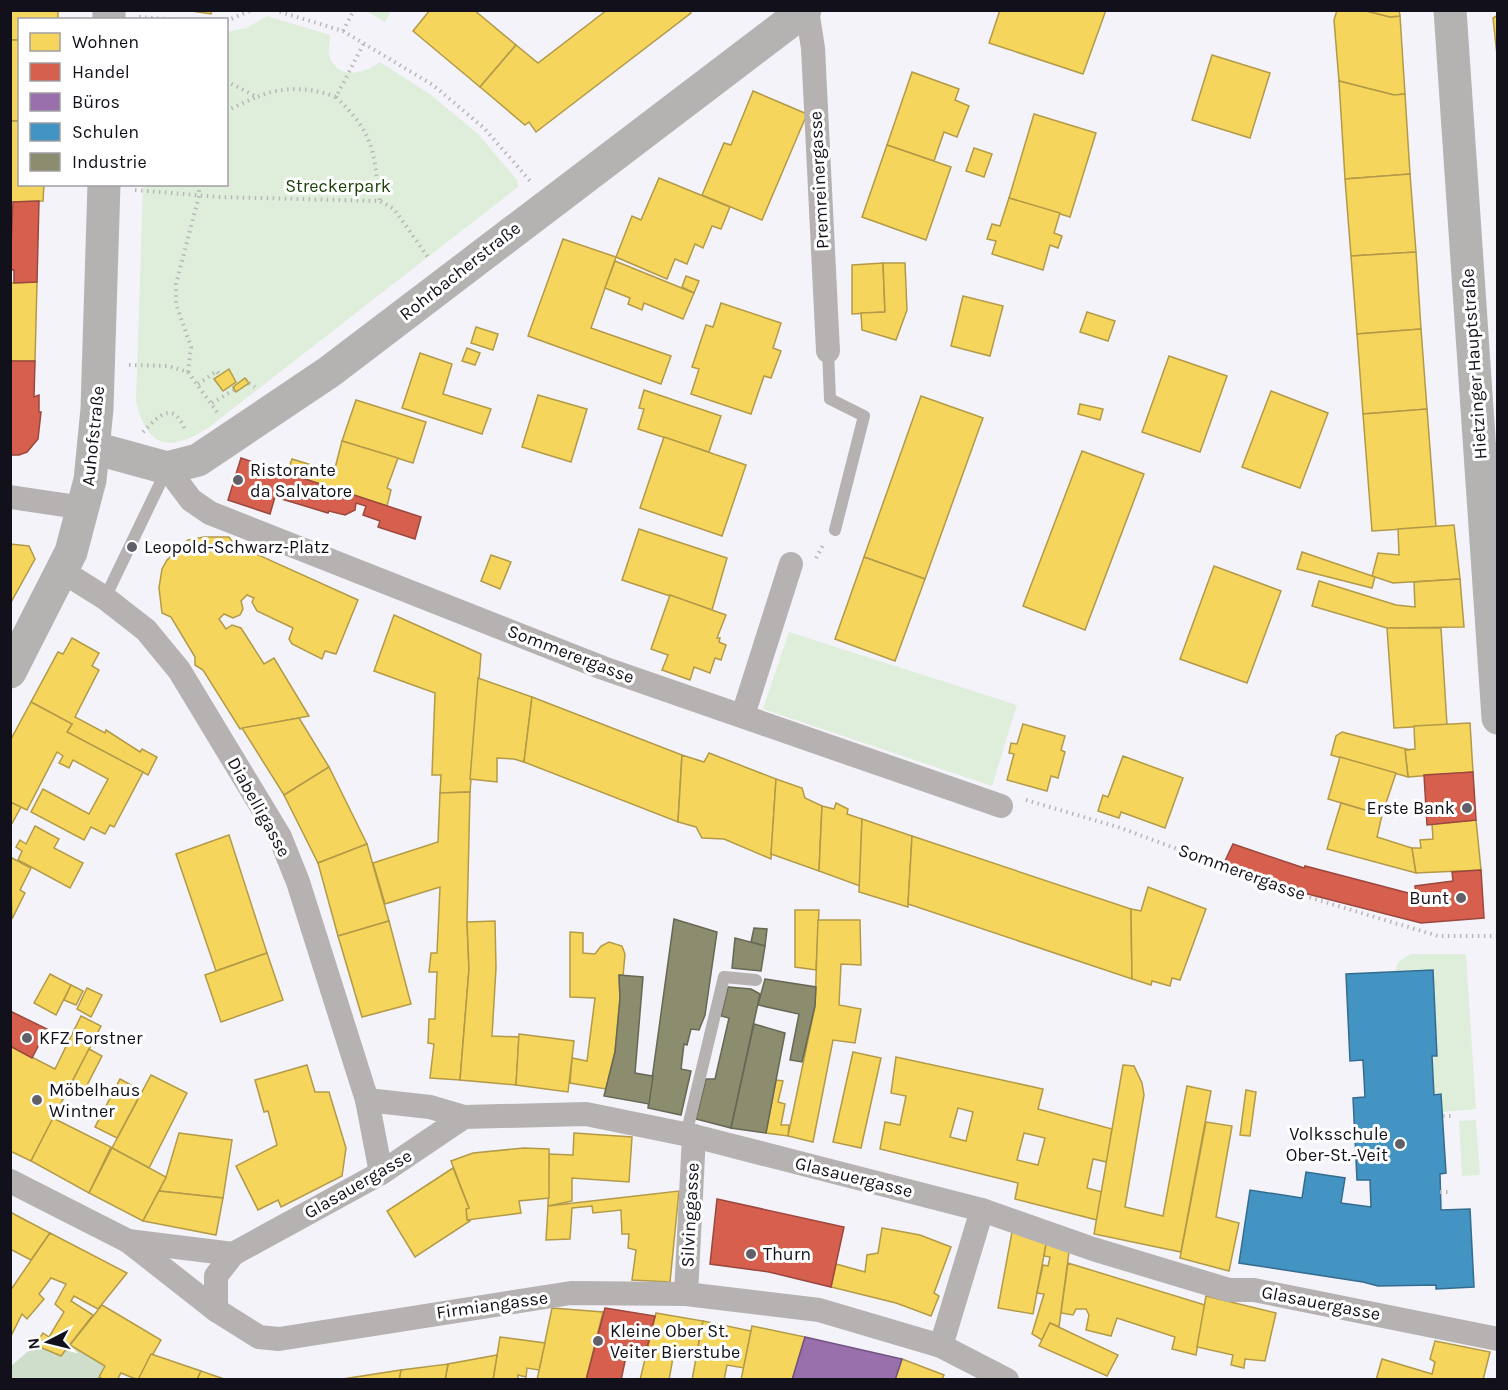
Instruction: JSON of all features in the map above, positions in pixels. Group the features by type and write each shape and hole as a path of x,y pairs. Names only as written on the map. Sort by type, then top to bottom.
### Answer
{"street":[{"name":"Premreinergasse","path":"806,10 813,48 828,351"},
{"name":"Rohrbacherstraße","path":"94,448 167,468 180,467 198,460 285,404 806,10"},
{"name":"Hietzinger Hauptstraße","path":"1450,10 1497,718"},
{"name":"Auhofstraße","path":"10,672 62,571 84,508 94,448 119,188"},
{"name":"Sommerergasse","path":"167,468 191,500 210,513 603,668 998,805"},
{"path":"10,497 84,508"},
{"path":"743,715 791,564"},
{"name":"Diabelligasse","path":"62,571 105,598 146,630 179,670 280,837 298,882 368,1100 381,1173"},
{"path":"368,1100 430,1107 464,1117"},
{"name":"Glasauergasse","path":"216,1310 216,1275 233,1254 381,1173 464,1117 586,1114 690,1135 982,1210 1093,1249 1229,1290 1254,1290 1497,1339"},
{"name":"Silvinggasse","path":"686,1294 690,1135"},
{"name":"Firmiangasse","path":"10,1181 128,1241 216,1310 259,1337 279,1339 571,1293 686,1294 819,1310 941,1346 1007,1380"},
{"path":"941,1346 982,1210"},
{"path":"128,1241 233,1254"}],"lane":[{"path":"828,351 830,399 864,416 834,530"},
{"path":"105,598 167,468"},
{"path":"690,1135 724,977 756,980"}],"path":[{"path":"228,20 252,10"},
{"path":"274,10 343,30 433,85 484,128 531,183"},
{"path":"343,30 354,10"},
{"path":"109,15 152,18"},
{"path":"336,96 364,43"},
{"path":"228,82 257,97"},
{"path":"228,110 282,89 319,90 336,96 357,117 370,139 380,201"},
{"path":"188,372 191,347 176,304 176,284 199,196 199,186"},
{"path":"119,188 199,196 380,201 394,209 430,261"},
{"path":"128,365 168,366 188,372 212,403 220,418"},
{"path":"198,384 217,371 219,374"},
{"path":"212,403 234,390"},
{"path":"141,434 155,418 167,412 181,419 189,440"},
{"name":"Sommerergasse","path":"998,805 1003,793 1121,828 1295,892 1438,936 1497,936"},
{"path":"1443,1116 1451,1116"},
{"path":"1440,1192 1448,1192"}],"green space":[{"path":"364,10 391,10 391,11 385,22"},
{"name":"Streckerpark","path":"267,16 330,35 329,55 338,69 344,72 359,72 380,62 431,95 478,134 517,180 518,187 208,428 182,441 162,442 147,429 136,401 143,186 228,186 228,32 247,28"},
{"path":"789,632 1017,705 992,786 763,709"},
{"path":"1411,954 1466,954 1476,1109 1442,1112 1441,1095 1434,1095 1432,1056 1437,1055 1433,970 1395,971 1398,962"},
{"path":"1476,1120 1480,1175 1462,1176 1459,1121"},
{"path":"35,1345 61,1356 70,1345 105,1366 99,1377 104,1379 11,1379 10,1367"}],"building: Wohnen":[{"path":"10,10 58,10 58,18 18,18 18,40 10,40"},
{"path":"185,10 212,10 211,14"},
{"path":"430,10 474,10 516,45 480,87 413,31"},
{"path":"607,10 689,10 691,13 536,132 529,122 525,125 480,87 516,45 538,63"},
{"path":"1000,10 1106,10 1083,74 989,43"},
{"path":"1337,10 1363,10 1390,17 1400,16 1405,94 1394,95 1339,81 1334,20"},
{"path":"1363,10 1399,10 1400,16 1390,17"},
{"path":"1498,15 1498,64 1493,18"},
{"path":"10,40 18,40 18,121 10,121"},
{"path":"1212,55 1270,73 1250,138 1192,120"},
{"path":"912,72 959,89 955,100 969,106 957,137 944,132 934,161 887,145"},
{"path":"1339,81 1394,95 1405,94 1410,174 1345,179"},
{"path":"753,91 807,114 762,220 702,195 724,143 731,145"},
{"path":"1034,114 1096,133 1070,217 1009,198"},
{"path":"10,121 18,121 18,186 44,186 43,201 10,202"},
{"path":"887,145 951,167 926,240 862,217"},
{"path":"974,148 992,154 984,177 966,171"},
{"path":"1410,174 1416,252 1351,256 1345,179"},
{"path":"659,178 730,207 721,229 712,226 703,248 695,244 687,264 675,259 667,279 616,257 632,216 641,220"},
{"path":"1009,198 1060,213 1054,233 1062,236 1058,248 1050,245 1043,270 992,254 996,241 987,239 992,224 1000,226"},
{"path":"563,239 616,257 591,328 671,356 661,384 528,336"},
{"path":"1416,252 1421,329 1357,334 1351,256"},
{"path":"615,261 694,293 683,319 644,303 642,310 628,304 630,298 605,288"},
{"path":"883,263 885,312 852,314 852,265"},
{"path":"883,263 905,263 907,310 896,340 862,330 861,313 885,312"},
{"path":"686,276 699,281 694,293 682,287"},
{"path":"37,282 35,361 10,361 10,283"},
{"path":"963,296 1003,306 990,356 951,346"},
{"path":"721,303 781,323 773,348 781,351 771,378 764,376 751,414 691,394 699,369 692,367 706,325 713,327"},
{"path":"1087,312 1115,321 1108,341 1080,332"},
{"path":"476,327 498,334 493,350 471,343"},
{"path":"1421,329 1427,409 1363,414 1357,334"},
{"path":"467,348 480,353 475,365 462,361"},
{"path":"420,353 452,364 443,394 491,409 482,434 402,408"},
{"path":"1169,356 1227,376 1200,452 1142,432"},
{"path":"229,369 236,382 223,391 214,379"},
{"path":"245,378 249,383 236,392 233,387"},
{"path":"644,390 721,416 709,452 638,429 644,409 639,408"},
{"path":"1271,391 1328,413 1300,488 1242,467"},
{"path":"538,395 587,409 571,462 522,447"},
{"path":"921,396 983,418 925,579 864,557"},
{"path":"356,400 426,422 413,463 342,441"},
{"path":"1080,404 1103,409 1100,420 1078,414"},
{"path":"1427,409 1436,527 1372,531 1363,414"},
{"path":"664,437 746,465 722,536 640,508"},
{"path":"342,441 398,458 387,488 391,490 387,506 287,473 292,459 334,472"},
{"path":"1082,451 1144,474 1085,630 1023,606"},
{"path":"1454,525 1460,579 1393,583 1372,576 1378,553 1399,555 1398,529"},
{"path":"639,529 727,558 712,610 622,580"},
{"path":"204,537 229,537 234,544 358,600 336,654 325,651 322,659 292,644 289,639 293,628 257,611 252,602 254,598 247,595 241,601 243,609 240,615 233,618 224,614 219,619 226,629 232,625 241,628 264,664 274,658 309,716 240,729 203,670 195,665 195,657 171,617 162,613 159,588 162,569 167,560 188,540"},
{"path":"10,544 29,546 35,559 10,604"},
{"path":"1302,552 1375,577 1372,588 1297,569"},
{"path":"491,555 511,562 500,589 481,581"},
{"path":"864,557 925,579 895,661 835,639"},
{"path":"1214,566 1281,591 1247,683 1180,659"},
{"path":"1460,579 1464,627 1387,628 1312,606 1319,581 1396,605 1415,607 1414,582"},
{"path":"670,595 726,615 717,638 720,638 719,642 726,645 721,660 715,658 710,673 694,667 690,680 662,670 668,655 651,649"},
{"path":"394,615 481,654 470,792 440,793 441,775 432,775 435,693 374,671"},
{"path":"1387,628 1441,628 1447,725 1394,728"},
{"path":"72,638 99,653 92,666 99,670 75,717 105,733 106,730 140,752 142,749 157,757 148,775 67,732 72,724 31,702 58,652 63,654"},
{"path":"478,678 532,697 524,762 497,758 497,782 470,779"},
{"path":"532,697 682,755 678,822 524,762"},
{"path":"31,702 72,724 67,732 143,772 114,827 110,825 105,834 91,827 84,840 31,812 43,789 89,814 108,779 73,760 69,768 59,763 63,756 57,752 27,810 10,802 10,741"},
{"path":"299,718 329,767 284,795 242,728"},
{"path":"1470,723 1473,772 1408,777 1405,750 1415,749 1414,726"},
{"path":"1023,724 1065,736 1061,750 1065,752 1058,778 1051,776 1047,791 1007,780 1014,754 1009,753 1011,743 1017,744"},
{"path":"1342,732 1410,750 1405,750 1408,777 1331,755 1336,736"},
{"path":"709,753 776,779 771,859 724,839 702,838 696,827 678,822 682,755 704,762"},
{"path":"1123,756 1183,778 1165,828 1121,812 1119,818 1098,811 1103,795 1108,797"},
{"path":"1340,757 1396,773 1382,815 1328,799"},
{"path":"329,767 367,844 318,863 284,795"},
{"path":"776,779 802,788 805,798 822,806 819,871 771,854"},
{"path":"470,792 467,922 469,969 460,1080 430,1078 434,1044 428,1043 429,1019 435,1019 437,972 429,972 431,953 437,953 440,887 385,904 373,863 438,842 440,793"},
{"path":"10,802 21,807 10,827"},
{"path":"836,803 848,809 847,814 862,819 860,886 819,871 822,806 834,809"},
{"path":"1341,803 1382,815 1377,837 1412,848 1416,873 1327,849"},
{"path":"862,819 912,836 908,907 859,892"},
{"path":"1476,820 1481,870 1416,873 1412,848 1421,848 1420,840 1433,839 1432,824"},
{"path":"35,826 59,839 54,848 83,863 70,888 18,860 22,851 16,847 20,840 26,844"},
{"path":"229,835 267,953 216,971 176,854"},
{"path":"912,836 1131,909 1132,979 908,904"},
{"path":"367,844 389,921 338,936 318,863"},
{"path":"10,857 31,868 20,890 25,893 12,919"},
{"path":"1148,887 1206,909 1180,980 1172,978 1170,986 1152,981 1151,985 1132,979 1131,909 1141,911"},
{"path":"795,910 819,910 816,970 795,967"},
{"path":"818,920 860,920 861,965 841,964 839,1005 861,1009 855,1043 833,1040 813,1142 788,1136 815,1006"},
{"path":"389,921 411,1004 362,1017 338,936"},
{"path":"495,921 496,968 492,1036 519,1037 516,1085 460,1080 469,969 467,922"},
{"path":"570,932 583,933 583,953 595,954 601,946 609,942 622,946 625,954 623,976 619,975 620,998 615,1052 606,1089 570,1083 572,1058 587,1061 595,998 570,997"},
{"path":"267,953 283,1000 221,1022 205,975"},
{"path":"50,974 71,985 56,1015 34,1003"},
{"path":"71,985 83,991 76,1005 64,1000"},
{"path":"87,988 102,995 91,1017 77,1009"},
{"name":"Möbelhaus Wintner","path":"81,1016 101,1026 31,1161 10,1151 10,1046 55,1069"},
{"path":"519,1034 574,1041 568,1092 516,1085"},
{"path":"89,1049 102,1056 85,1089 72,1082"},
{"path":"853,1052 881,1058 861,1148 833,1142"},
{"path":"896,1057 1043,1089 1038,1109 1112,1129 1107,1162 1093,1159 1087,1188 1102,1192 1097,1220 1015,1199 1018,1183 880,1149 885,1122 900,1125 906,1096 891,1093","holes":["958,1108 973,1112 966,1141 950,1137","1024,1133 1045,1138 1038,1165 1017,1160"]},
{"path":"307,1065 315,1092 329,1092 346,1148 342,1176 281,1207 278,1200 258,1210 236,1166 277,1145 268,1111 264,1112 255,1080"},
{"path":"1123,1065 1134,1066 1142,1083 1144,1095 1125,1207 1163,1216 1187,1086 1211,1091 1181,1252 1094,1234"},
{"path":"151,1075 187,1093 149,1168 112,1148"},
{"path":"120,1079 142,1091 117,1138 95,1127"},
{"path":"776,1080 783,1081 778,1102 785,1104 781,1125 789,1125 788,1136 766,1133"},
{"path":"1246,1090 1256,1092 1250,1136 1240,1135"},
{"path":"53,1118 111,1147 89,1193 31,1161"},
{"path":"1206,1122 1232,1126 1216,1217 1239,1223 1229,1271 1180,1258"},
{"path":"179,1133 232,1140 223,1198 159,1191 166,1177"},
{"path":"574,1133 632,1137 629,1182 572,1178 572,1201 548,1206 549,1154 573,1155"},
{"path":"112,1148 166,1177 143,1221 89,1193"},
{"path":"524,1148 549,1149 549,1198 519,1201 521,1213 467,1220 466,1209 469,1208 451,1161 473,1153"},
{"path":"453,1168 469,1208 466,1209 467,1220 470,1221 415,1257 387,1211"},
{"path":"159,1191 223,1198 216,1235 143,1221"},
{"path":"679,1191 670,1282 632,1280 636,1250 628,1248 629,1234 622,1234 621,1210 593,1213 592,1206 572,1208 570,1239 546,1240 548,1206"},
{"path":"10,1212 50,1233 31,1260 10,1249"},
{"path":"882,1228 920,1235 951,1247 934,1293 939,1296 931,1316 896,1303 831,1287 836,1264 865,1272 867,1255 878,1253"},
{"path":"1012,1232 1047,1239 1033,1314 998,1308"},
{"path":"50,1233 127,1273 98,1309 74,1296 71,1301 93,1315 61,1356 35,1345 43,1333 49,1337 64,1312 55,1304 66,1284 51,1278 39,1294 44,1299 27,1319 22,1314 10,1338 10,1291"},
{"path":"1046,1244 1069,1252 1059,1327 1050,1323 1042,1340 1032,1334 1044,1294 1037,1293 1043,1265 1048,1266 1050,1257 1044,1256"},
{"path":"1068,1263 1205,1305 1196,1355 1172,1349 1175,1337 1117,1318 1111,1336 1086,1330 1089,1315 1086,1309 1076,1309 1073,1315 1061,1313"},
{"path":"1206,1296 1276,1313 1265,1361 1245,1359 1244,1368 1231,1365 1233,1355 1197,1347"},
{"path":"102,1305 161,1340 138,1380 121,1373 117,1380 104,1380 99,1377 105,1366 70,1345"},
{"path":"552,1308 603,1312 586,1380 537,1380"},
{"path":"656,1313 703,1321 696,1356 674,1352 669,1380 640,1380"},
{"path":"703,1321 751,1331 744,1368 727,1365 724,1380 692,1380"},
{"path":"1050,1323 1118,1355 1107,1376 1039,1346"},
{"path":"752,1326 805,1337 792,1380 741,1380"},
{"path":"500,1337 545,1343 539,1370 527,1368 526,1377 518,1375 518,1380 493,1380"},
{"path":"1435,1341 1490,1352 1483,1380 1376,1380 1382,1359 1432,1374 1435,1362 1430,1359"},
{"path":"151,1354 201,1371 197,1380 138,1380"},
{"path":"497,1355 493,1380 445,1380 448,1364"},
{"path":"902,1359 944,1375 942,1380 895,1380"},
{"path":"448,1364 445,1380 399,1380 401,1370"},
{"path":"401,1370 399,1380 343,1380 343,1379"},
{"path":"201,1371 227,1380 197,1380"}],"building: Handel":[{"path":"39,201 37,282 14,283 14,270 10,270 13,202"},
{"path":"10,361 35,361 34,397 39,395 39,412 41,412 38,439 27,452 19,455 10,455"},
{"path":"241,458 421,517 415,539 378,527 380,521 363,515 366,506 356,503 355,510 345,515 329,511 328,513 275,497 270,514 228,500"},
{"path":"1473,772 1476,820 1427,825 1424,775"},
{"path":"1233,844 1304,868 1305,866 1416,895 1415,886 1453,881 1452,872 1481,870 1484,918 1421,923 1296,891 1224,863"},
{"name":"KFZ Forstner","path":"10,1011 47,1029 32,1058 10,1046"},
{"path":"717,1199 844,1227 831,1287 769,1272 710,1264"},
{"path":"605,1308 655,1316 647,1348 623,1346 621,1356 626,1357 621,1380 586,1380"}],"building: Büros":[{"path":"805,1337 902,1359 895,1380 792,1380"}],"building: Schulen":[{"name":"Volksschule Ober-St.-Veit","path":"1433,970 1437,1056 1432,1056 1434,1095 1441,1094 1446,1173 1440,1174 1441,1210 1470,1209 1474,1287 1436,1289 1436,1285 1378,1286 1239,1263 1250,1190 1302,1198 1306,1172 1345,1178 1341,1203 1371,1207 1370,1180 1357,1180 1353,1098 1365,1097 1363,1060 1350,1061 1346,974"}],"building: Industrie":[{"path":"674,919 717,932 705,1015 699,1030 691,1029 687,1045 684,1044 681,1069 691,1071 681,1115 648,1108"},
{"path":"754,928 767,929 765,946 751,942"},
{"path":"735,938 765,946 761,971 732,968"},
{"path":"619,975 643,977 635,1073 653,1076 649,1104 604,1096 615,1052 620,998"},
{"path":"765,979 816,987 815,1006 802,1062 790,1060 799,1014 758,1005"},
{"path":"728,987 751,989 760,994 731,1128 696,1119 706,1079 715,1079 729,1018 721,1016"},
{"path":"754,1024 785,1033 766,1133 731,1128"}],"place":[{"name":"Ristorante da Salvatore","path":"238,480"},
{"name":"Leopold-Schwarz-Platz","path":"132,547"},
{"name":"Erste Bank","path":"1467,808"},
{"name":"Bunt","path":"1461,898"},
{"name":"KFZ Forstner","path":"27,1038"},
{"name":"Möbelhaus Wintner","path":"37,1100"},
{"name":"Volksschule Ober-St.-Veit","path":"1400,1144"},
{"name":"Thurn","path":"751,1254"},
{"name":"Kleine Ober St. Veiter Bierstube","path":"598,1341"}]}
